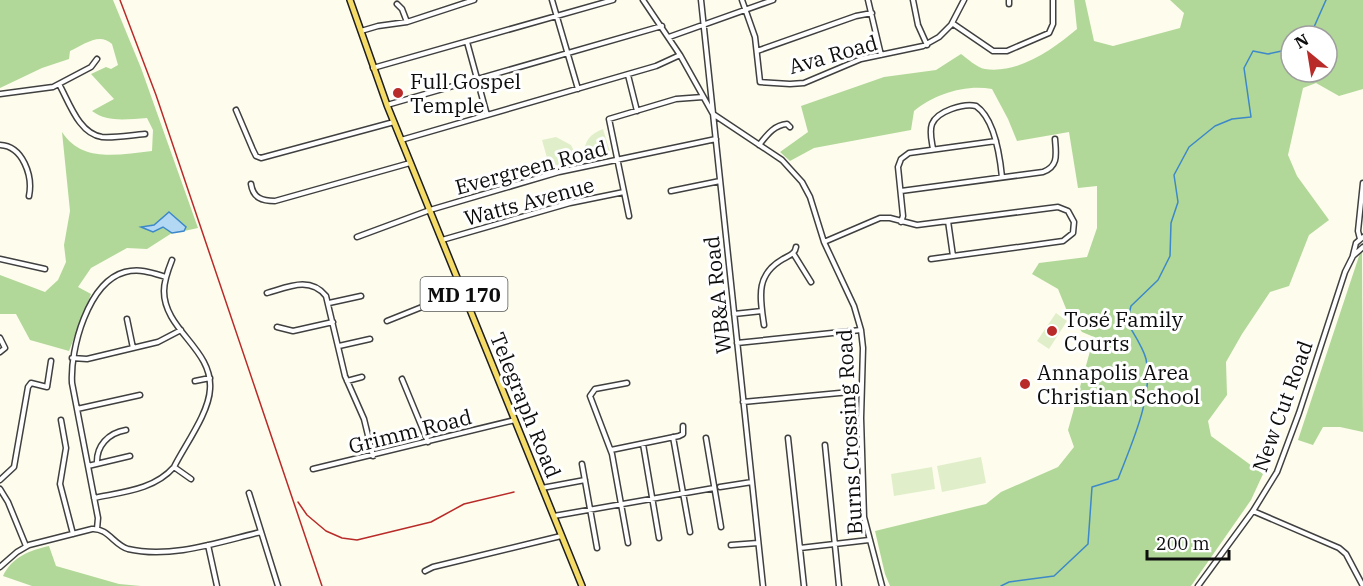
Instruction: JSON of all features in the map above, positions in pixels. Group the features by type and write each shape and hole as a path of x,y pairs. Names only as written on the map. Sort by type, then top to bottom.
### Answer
{"main road":[{"name":"Telegraph Road","path":"350,0 387,105 582,586"}],"street":[{"path":"360,31 407,22 454,3 474,0"},
{"path":"552,0 578,89"},
{"path":"373,69 613,0"},
{"path":"643,0 669,37 713,114"},
{"name":"WB&A Road","path":"701,0 763,586"},
{"path":"742,0 755,37 757,51 856,16 872,13"},
{"path":"669,37 773,0"},
{"path":"868,0 881,55"},
{"path":"912,0 918,25 927,45"},
{"name":"Ava Road","path":"757,51 760,82 804,83 861,59 927,45 939,37 952,23 964,0"},
{"path":"952,23 993,51 1007,51 1048,33 1053,24 1053,0"},
{"path":"397,4 402,9 407,22"},
{"path":"387,105 662,26"},
{"path":"467,42 487,115"},
{"path":"401,140 628,75 664,64 680,55"},
{"path":"0,94 43,89 59,84 91,67 97,59"},
{"path":"628,75 637,111"},
{"path":"59,84 80,122 90,132 104,137 145,134"},
{"path":"629,216 609,118 681,98 703,97"},
{"path":"933,149 931,128 934,120 942,114 965,105 976,106 983,111 996,141 1002,177"},
{"path":"236,110 256,156 261,158 394,122"},
{"name":"Burns Crossing Road","path":"713,114 787,164 802,182 810,197 824,242 848,290 861,330 863,348 861,391 864,513 882,586"},
{"path":"759,146 769,133 781,124 787,124 790,127"},
{"name":"Evergreen Road","path":"357,237 430,210 559,172 716,139"},
{"path":"901,191 1043,172 1053,167 1056,158 1055,139"},
{"path":"902,222 898,167 901,159 909,153 996,141"},
{"path":"0,145 16,150 23,159 30,187 28,196"},
{"path":"251,184 256,196 275,201 410,163"},
{"path":"671,190 720,182"},
{"path":"1362,238 1358,231 1363,183"},
{"name":"Watts Avenue","path":"442,240 570,203 624,192"},
{"path":"824,242 875,220 890,218 913,225 1058,207 1068,211 1074,222 1073,233 1063,241 931,259"},
{"path":"948,221 952,256"},
{"name":"New Cut Road","path":"1198,586 1272,481 1280,464 1355,245 1362,238"},
{"path":"764,325 760,292 765,275 775,264 793,253 796,247"},
{"name":"New Cut Road","path":"1353,256 1363,247"},
{"path":"793,253 811,282"},
{"path":"0,259 45,269"},
{"path":"94,498 152,484 165,476 174,467 207,405 210,378 203,359 170,314 165,302 164,287 172,260"},
{"path":"97,529 94,498 72,383 72,358 79,332 97,294 106,283 121,274 135,271 145,271 166,277"},
{"path":"267,293 307,284 322,291 329,303 347,381 364,419 373,456"},
{"path":"387,321 462,291"},
{"path":"329,303 361,296"},
{"path":"734,314 762,311"},
{"path":"127,320 133,348"},
{"path":"277,327 293,331 333,322"},
{"path":"72,358 87,358 163,341 181,330"},
{"path":"737,343 861,330"},
{"path":"0,338 5,348 0,352"},
{"path":"339,346 370,339"},
{"path":"0,480 14,467 28,387 31,383 47,387 51,361"},
{"path":"347,381 362,377"},
{"path":"195,381 210,378"},
{"path":"402,379 428,442"},
{"path":"627,383 595,389 590,394 611,450 628,543"},
{"path":"743,402 861,391"},
{"path":"77,409 140,395"},
{"path":"62,420 66,448 60,484 73,534"},
{"name":"Grimm Road","path":"313,469 515,420"},
{"path":"611,450 673,437 682,434 683,426"},
{"path":"97,464 106,438 111,434 126,430"},
{"path":"673,437 690,532"},
{"path":"705,438 721,527"},
{"path":"788,438 804,586"},
{"path":"643,444 659,538"},
{"path":"825,445 839,586"},
{"path":"88,466 130,456"},
{"path":"582,464 597,548"},
{"path":"174,467 191,479"},
{"path":"542,488 585,480"},
{"path":"720,487 752,482"},
{"path":"554,516 714,488"},
{"path":"0,489 8,502 26,546"},
{"path":"249,493 278,586"},
{"path":"1253,511 1339,548 1346,554 1363,586"},
{"path":"0,567 26,546 97,529 105,532 122,546 132,549 176,551 261,532"},
{"path":"426,571 433,567 561,536"},
{"path":"800,548 869,540"},
{"path":"731,545 758,543"},
{"path":"208,545 217,586"}],"green space":[{"path":"0,0 113,0 141,68 198,228 184,231 186,227 169,212 154,225 142,228 163,227 172,233 147,249 127,248 91,268 78,287 91,294 69,351 30,340 16,314 0,314 0,275 45,292 58,280 66,262 64,245 70,211 62,132 80,149 91,153 115,155 152,151 153,130 147,118 111,119 92,111 114,99 91,74 106,67 111,69 118,65 112,44 102,39 91,41 70,51 69,59 42,68 0,88"},
{"path":"1074,0 1085,0 1094,41 1113,46 1180,28 1184,13 1170,0 1363,0 1363,89 1339,96 1318,84 1339,84 1339,24 1279,24 1279,84 1313,84 1303,88 1288,155 1297,176 1329,220 1309,235 1289,286 1270,292 1242,334 1226,362 1227,395 1208,421 1211,436 1263,474 1251,500 1191,586 890,586 875,531 986,504 1001,492 1058,467 1074,447 1068,430 1094,337 1082,332 1067,311 1058,289 1032,274 1039,263 1087,257 1097,228 1097,186 1078,188 1069,132 1017,141 992,89 961,89 931,100 914,111 911,130 814,148 790,161 780,152 808,132 801,106 884,77 936,70 961,54 975,65 998,70 1023,64 1077,29"},
{"path":"603,129 610,152 584,158 588,140"},
{"path":"556,137 571,145 578,159 552,167 549,165 542,140"},
{"path":"1362,247 1363,432 1340,427 1323,427 1313,445 1298,440"},
{"name":"Tosé Family Courts","path":"1056,313 1067,321 1049,349 1037,341"},
{"path":"981,457 986,483 942,492 937,466"},
{"path":"932,467 935,489 894,496 891,474"},
{"path":"49,546 56,566 119,584 141,586 32,586 3,576 11,564 22,555"}],"water":[{"path":"169,212 186,227 184,231 172,233 163,227 153,232 141,227 154,225"}],"waterway":[{"path":"1315,24 1326,0"},
{"path":"1001,586 1009,582 1054,576 1088,544 1092,487 1118,479 1135,436 1144,404 1148,373 1146,359 1127,322 1131,306 1158,280 1170,256 1171,223 1178,202 1174,175 1189,147 1215,126 1232,119 1251,117 1244,68 1253,51 1268,54 1279,52"}],"railway":[{"path":"120,0 156,95 322,586"},
{"path":"298,502 307,515 326,531 342,538 357,540 431,522 464,504 514,492"}],"place":[{"name":"Full Gospel Temple","path":"398,93"},
{"name":"Tosé Family Courts","path":"1052,331"},
{"name":"Annapolis Area Christian School","path":"1025,384"}]}
